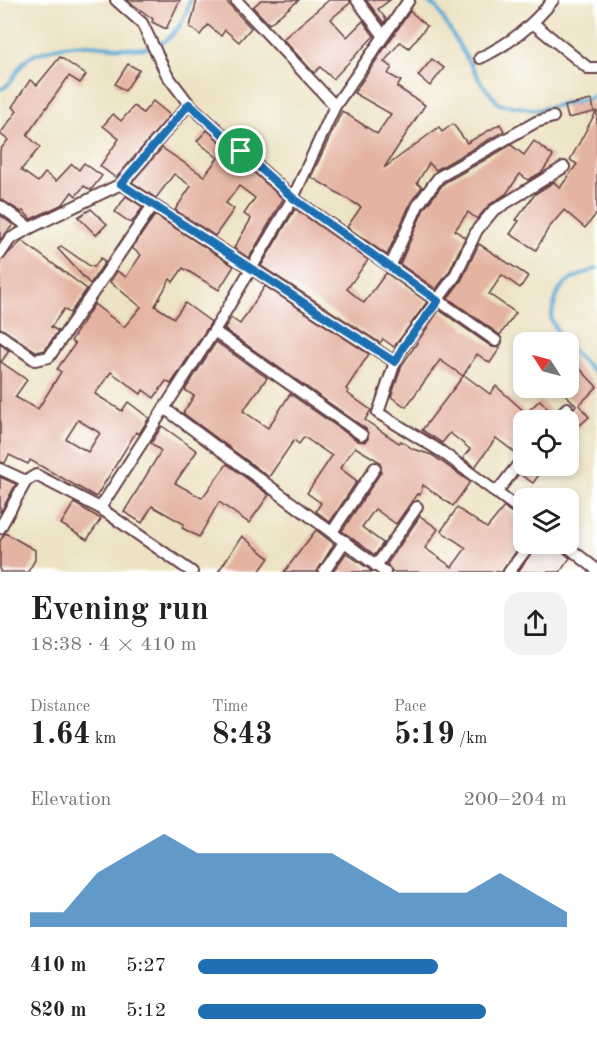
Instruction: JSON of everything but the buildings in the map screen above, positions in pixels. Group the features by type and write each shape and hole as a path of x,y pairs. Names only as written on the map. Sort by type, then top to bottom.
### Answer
{"street":[{"path":"116,0 136,16 149,32 162,65 189,104 293,198 496,341"},
{"path":"236,0 335,106"},
{"path":"357,0 383,35"},
{"path":"480,58 518,38 534,24 553,0"},
{"path":"100,508 214,330 293,198 335,106 408,2"},
{"path":"534,24 588,68 597,68"},
{"path":"0,254 10,239 121,184 189,104"},
{"path":"390,267 418,205 439,177 536,122 553,117"},
{"path":"513,505 442,452 378,413 395,362 403,347 455,276 485,219 493,211 564,167"},
{"path":"121,184 395,362"},
{"path":"0,335 35,360 49,357 153,205"},
{"path":"0,206 30,228"},
{"path":"214,330 362,435"},
{"path":"164,408 380,569 417,507"},
{"path":"332,532 375,468"},
{"path":"0,469 26,481"},
{"path":"496,493 513,471"},
{"path":"0,528 26,481 34,475 43,476 100,508 192,572"},
{"path":"324,572 345,541"},
{"path":"509,572 523,554"},
{"path":"577,554 597,570"}],"waterway":[{"path":"0,89 9,84 28,58 56,48 84,44 127,49 155,46 167,40 177,29 190,0"},
{"path":"425,0 437,8 482,84 499,104 537,110 597,96"},
{"path":"558,332 551,319 560,290 570,280 597,268"},
{"path":"579,358 597,375"}],"route":[{"path":"189,104 241,151 293,198 438,301 403,347 395,362 121,184 139,160 189,104"}]}
